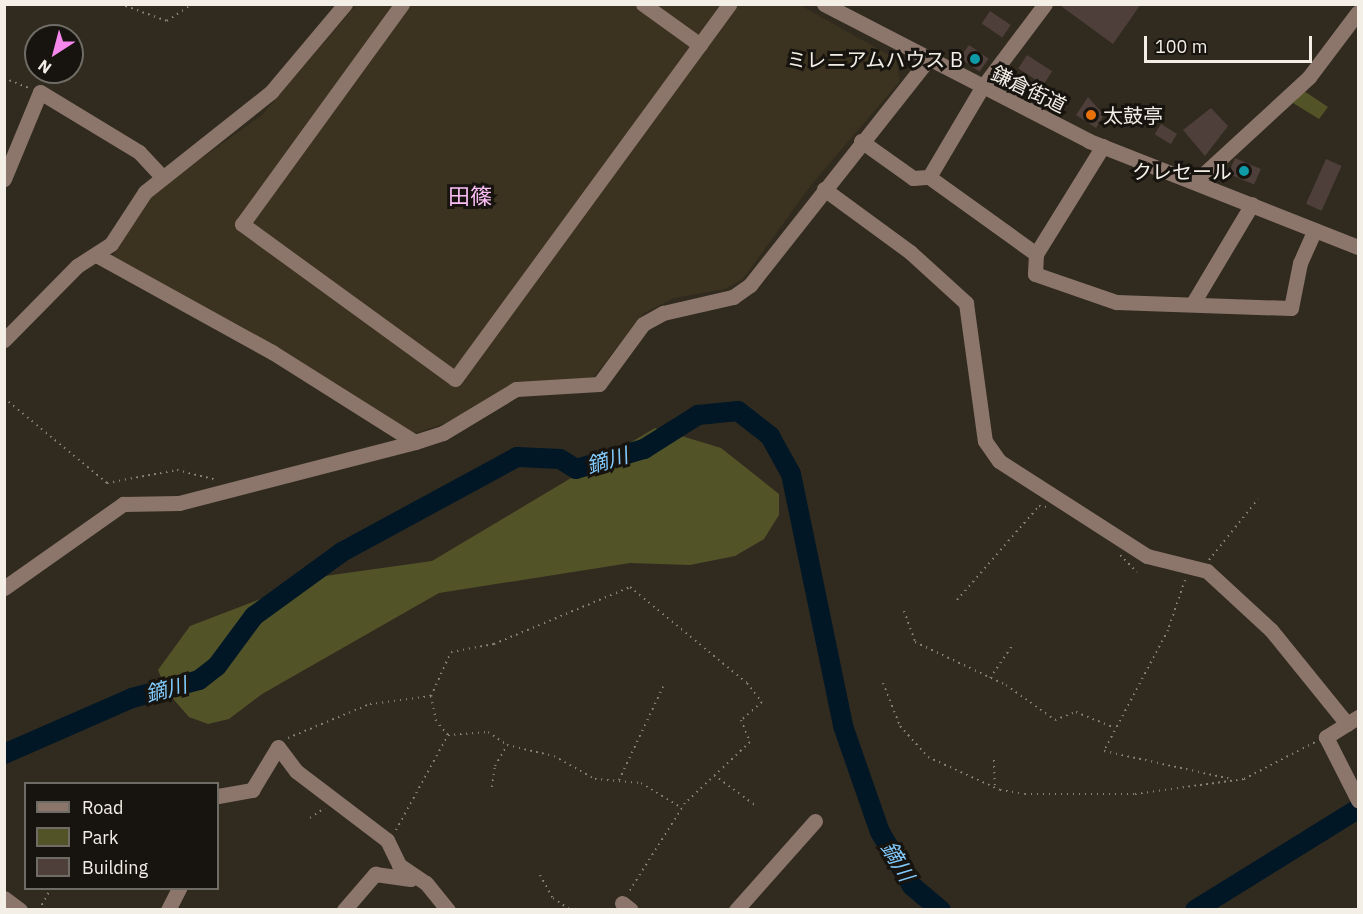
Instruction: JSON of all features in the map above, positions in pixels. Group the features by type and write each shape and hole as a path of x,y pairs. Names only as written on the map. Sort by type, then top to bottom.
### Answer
{"street":[{"path":"4,340 76,266 98,256 162,177 271,92 345,4"},
{"path":"402,4 242,224 455,379 729,4"},
{"path":"643,4 700,45"},
{"name":"鎌倉街道","path":"824,4 926,62 1103,146 1359,247"},
{"path":"929,177 981,89 1044,4"},
{"path":"1196,181 1309,77 1359,12"},
{"path":"4,588 123,504 179,503 230,492 416,442 443,433 516,389 599,384 644,324 663,313 733,297 750,285 861,141 926,62"},
{"path":"4,179 40,92 139,152 162,177"},
{"path":"861,141 913,178 929,177 1036,254"},
{"path":"1103,146 1036,254 1035,274 1064,286 1116,302 1292,308 1300,263 1315,230"},
{"path":"824,189 910,252 966,303 990,451 1067,510 1147,556 1207,571 1270,630 1353,721 1327,738 1359,800"},
{"path":"1193,303 1252,204"},
{"path":"98,256 272,352 416,442"},
{"path":"219,796 252,790 278,747 296,771 387,840 399,865 426,883 448,909"},
{"path":"736,909 815,821"},
{"path":"344,909 380,873 426,883"},
{"path":"168,909 178,890"},
{"path":"4,898 20,909"}],"path":[{"path":"120,4 167,21 192,4"},
{"path":"4,78 40,92"},
{"path":"4,398 107,483 177,470 204,475 230,492"},
{"path":"1207,571 1211,557 1258,499"},
{"path":"957,600 1039,506 1067,510"},
{"path":"1178,563 1185,580 1178,606 1132,705 1115,728 1104,751 1234,780"},
{"path":"448,735 436,722 430,696 451,652 494,644 630,587 747,683 762,702 741,720 750,742 682,808 626,906"},
{"path":"904,611 915,642 990,678 1055,720 1076,712 1115,728"},
{"path":"990,678 1014,643"},
{"path":"883,683 893,715 911,742 940,765 995,786 1025,794 1108,795 1248,778 1327,738"},
{"path":"620,780 664,685"},
{"path":"278,747 305,727 337,715 430,696"},
{"path":"448,735 488,732 507,745 554,756 602,782 620,780 641,783 682,808"},
{"path":"387,840 448,735"},
{"path":"492,787 495,766 507,745"},
{"path":"994,760 995,786"},
{"path":"714,775 755,805"},
{"path":"540,875 552,898 571,909"},
{"path":"39,909 50,890"}],"shaded area":[{"path":"356,5 800,5 896,59 900,81 811,185 743,279 725,289 674,298 644,313 592,379 518,382 446,423 413,434 110,260 155,192 262,115"}],"green space":[{"path":"1304,91 1328,107 1319,119 1293,103"},
{"path":"655,428 721,448 779,494 779,515 764,539 735,556 690,565 630,563 439,593 262,694 229,719 208,724 189,717 168,693 158,670 190,626 318,577 432,561"}],"building":[{"path":"1058,4 1141,4 1113,44"},
{"path":"990,11 1011,25 1002,37 982,23"},
{"name":"ミレニアムハウス B","path":"969,45 989,59 979,72 960,58"},
{"path":"1027,55 1052,71 1043,85 1018,68"},
{"path":"1088,97 1104,115 1096,128 1076,115"},
{"path":"1211,108 1228,126 1205,156 1183,130"},
{"path":"1161,124 1177,134 1171,144 1155,134"},
{"name":"クレセール","path":"1235,158 1261,169 1254,185 1228,174"},
{"path":"1326,159 1342,166 1322,211 1306,204"}],"waterway":[{"name":"鏑川","path":"4,754 132,698 199,680 217,666 254,616 342,552 517,457 560,459 576,469 644,449 698,415 738,411 770,436 791,474 843,726 880,832 912,886 941,910"},
{"name":"鏑川","path":"1195,910 1358,809"}],"place":[{"name":"ミレニアムハウス B","path":"975,59"},
{"name":"太鼓亭","path":"1091,115"},
{"name":"クレセール","path":"1244,171"}],"district":[{"name":"田篠","path":"470,196"}]}
